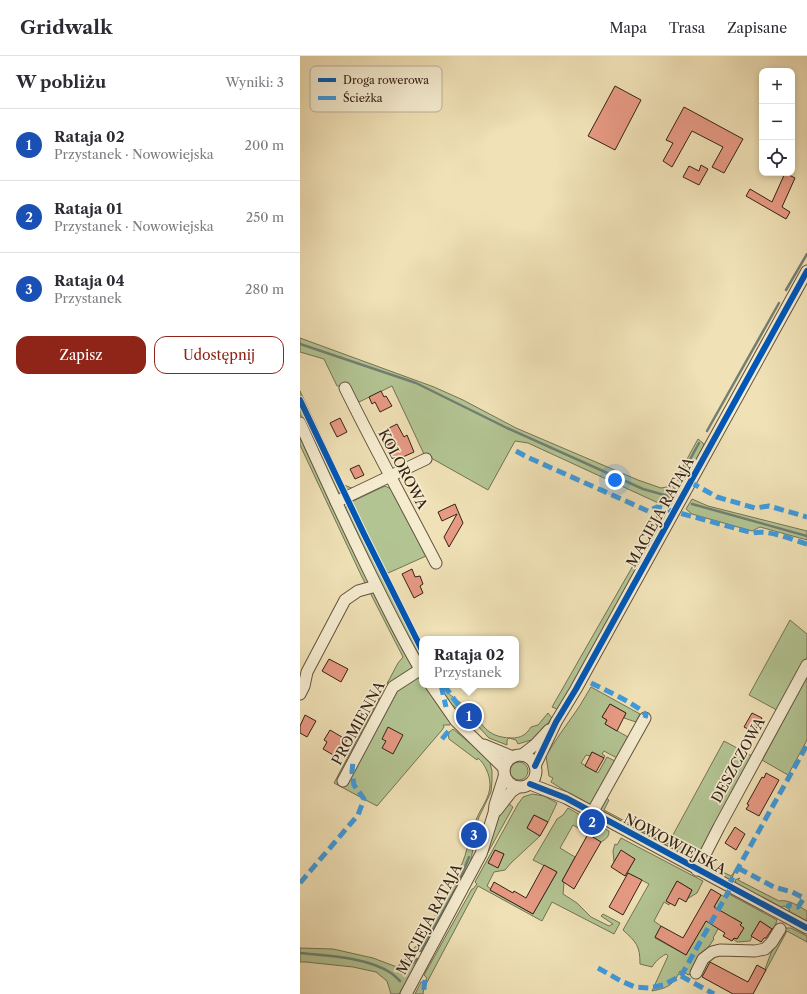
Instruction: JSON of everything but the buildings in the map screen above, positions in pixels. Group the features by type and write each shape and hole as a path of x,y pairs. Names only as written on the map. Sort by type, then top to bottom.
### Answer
{"street":[{"name":"MACIEJA RATAJA","path":"536,769 556,722 580,682 807,271"},
{"name":"KOLOROWA","path":"345,388 436,563"},
{"path":"300,423 376,586 400,634 419,667"},
{"path":"336,502 426,459"},
{"path":"300,694 304,686 307,672 345,600 358,591 376,586"},
{"name":"DESZCZOWA","path":"697,870 807,665"},
{"name":"PROMIENNA","path":"343,781 393,687 419,671"},
{"path":"433,688 456,721 504,772 511,785 522,788 530,784 535,778 536,769 531,760 475,740"},
{"path":"592,813 645,718"},
{"name":"MACIEJA RATAJA","path":"517,756 536,744 556,722"},
{"path":"504,772 507,761 517,756"},
{"name":"NOWOWIEJSKA","path":"536,769 542,778 566,798"},
{"name":"MACIEJA RATAJA","path":"406,994 481,854 494,813 504,772"},
{"name":"NOWOWIEJSKA","path":"530,784 566,798 807,928"},
{"name":"MACIEJA RATAJA","path":"494,813 511,792 518,787"},
{"path":"696,973 703,959 712,952 720,950 755,951 765,949 772,942 780,929"}],"green space":[{"path":"300,338 434,387 463,400 516,428 638,480 661,488 672,486 679,492 671,506 667,507 528,443 515,441 488,490 424,454 392,386 359,402 347,386 337,386 324,359 300,352"},
{"path":"300,391 344,485 354,489 342,494 336,491 300,414"},
{"path":"300,437 419,676 419,688 426,688 451,723 450,725 443,725 444,727 442,730 377,806 334,783 398,663 403,657 361,575 300,445"},
{"path":"698,439 704,445 686,480 682,483 676,479"},
{"path":"385,486 393,490 426,556 386,574 409,618 406,622 419,648 419,655 388,598 345,510 347,504"},
{"path":"692,499 708,506 807,531 807,540 760,527 752,531 692,514 686,509"},
{"path":"658,511 663,514 665,518 561,706 557,709 552,707 654,529"},
{"path":"790,620 807,634 807,740 788,775 762,760 786,715 749,695"},
{"path":"591,687 640,714 636,722 624,718 626,713 610,704 602,717 607,720 605,724 628,737 617,758 604,751 602,754 605,756 604,758 592,752 590,756 586,755 581,763 598,773 607,757 615,761 589,806 551,782 553,778 549,776 546,756"},
{"path":"439,688 443,688 467,708 490,732 502,737 520,737 531,727 538,725 548,713 552,718 534,741 531,740 518,744 516,740 509,738 507,740 507,745 489,738 461,708 459,710 448,702"},
{"path":"453,729 489,759 492,771 491,792 479,817 470,847 473,849 470,864 462,877 456,875 463,862 476,820 487,799 490,790 490,781 487,770 481,760 478,758 477,760 449,739 448,733"},
{"path":"724,741 752,756 706,864 731,876 735,871 732,878 728,880 682,857 681,853 678,851 673,852 639,832 640,829 668,844"},
{"path":"519,762 525,765 528,771 525,777 519,780 513,777 510,771 513,765"},
{"path":"532,794 544,796 557,803 548,822 534,815 527,828 540,836 505,870 494,872 487,886 491,889 490,890 533,914 557,872 533,860 557,819 563,815 568,808 589,820 588,822 592,824 594,823 609,831 607,838 601,842 573,825 560,848 575,857 562,881 564,883 563,894 577,903 591,917 609,926 613,924 601,916 603,914 620,923 614,934 552,902 542,921 478,886 424,988 423,994 415,994 421,982 424,983 427,978 424,975 472,889 477,884 475,882 523,797","holes":["495,850 504,854 498,867 489,863"]},
{"path":"606,798 609,800 604,810 634,826 633,828 631,829 599,811"},
{"path":"507,802 513,807 480,867 500,813"},
{"path":"621,838 703,881 697,893 687,899 692,890 677,881 671,892 675,895 669,905 664,902 654,921 661,926 655,938 686,955 721,895 727,898 729,894 777,920 775,926 772,929 760,921 750,941 737,942 733,939 737,939 742,931 740,925 742,923 734,918 718,929 713,938 714,939 689,975 680,971 675,980 669,986 652,991 668,956 666,954 661,957 652,967 640,964 639,952 636,944 623,930 649,884 628,873 627,874 635,859 621,851 614,862 613,851 615,844 617,845"},
{"path":"740,878 738,880 779,901 790,902 807,911 807,923 790,913 789,909 784,906 780,908 737,885 735,880"},
{"path":"453,882 457,886 457,890 423,952 417,951 413,956 417,959 418,964 399,994 391,994 387,981 376,972 353,967 300,962 300,948 333,949 373,958 397,967 421,942"},
{"path":"786,928 791,928 807,936 807,942 787,931 766,970 765,969 771,953"}],"waterway":[{"path":"786,290 807,254"},
{"path":"707,431 779,303"},
{"path":"300,344 416,383 507,428 643,489 675,498"},
{"path":"680,478 699,443"},
{"path":"692,504 807,536"},
{"path":"461,877 469,857"},
{"path":"421,951 457,886"},
{"path":"300,953 359,960 391,973 400,981"},
{"path":"408,968 417,959"}],"marked path":[{"path":"516,451 648,511 657,507 753,533 766,532 807,544"},
{"path":"690,482 717,497 755,508 769,506 807,517"},
{"path":"591,683 636,706 646,715 645,718"},
{"path":"442,688 446,707"},
{"path":"446,688 461,709"},
{"path":"442,739 451,728"},
{"path":"728,886 807,745"},
{"path":"300,883 358,815 364,799 354,785 352,772 353,761"},
{"path":"738,868 774,887 792,892 804,898 798,907 789,905 787,908"},
{"path":"598,968 635,987 650,988 663,985 681,976 731,887"},
{"path":"411,952 415,954"},
{"path":"681,976 714,994"},
{"path":"425,980 425,994"}],"cycle path":[{"path":"535,766 556,722 576,689 807,271"},
{"path":"300,400 364,534 419,644"},
{"path":"530,784 566,798 807,928"}],"place":[{"name":"Rataja 02","path":"469,716"},
{"name":"Rataja 01","path":"592,822"},
{"name":"Rataja 04","path":"474,835"}]}
